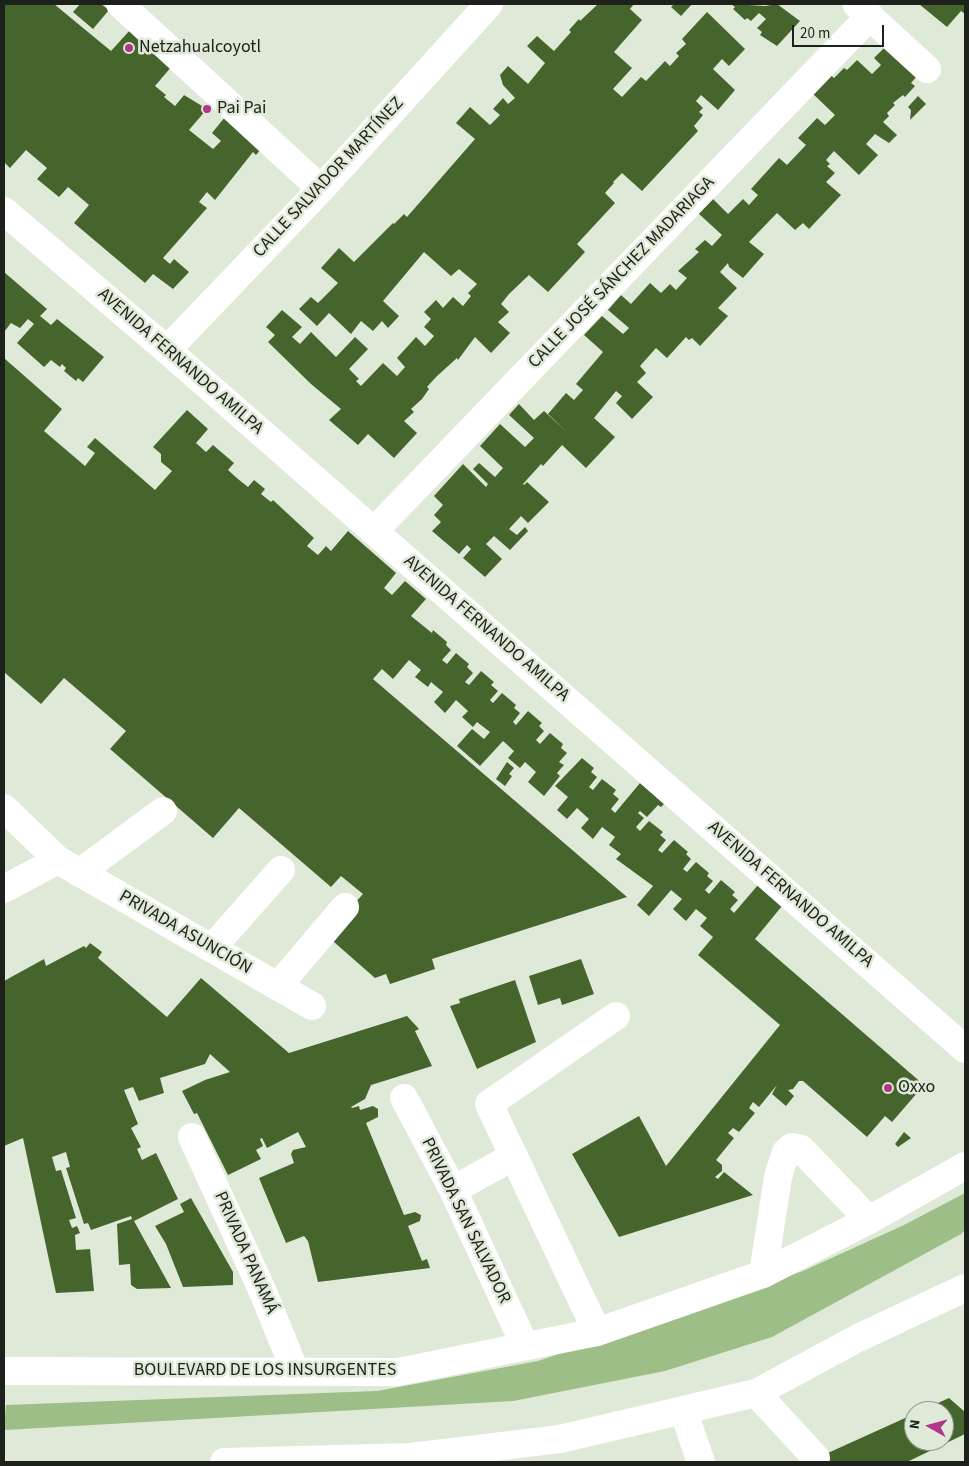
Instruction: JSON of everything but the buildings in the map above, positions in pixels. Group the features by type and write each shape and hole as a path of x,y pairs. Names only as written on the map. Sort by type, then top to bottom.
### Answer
{"street":[{"path":"120,4 321,189"},
{"name":"CALLE SALVADOR MARTÍNEZ","path":"167,350 321,189 487,5"},
{"path":"863,10 928,69"},
{"name":"CALLE JOSÉ SÁNCHEZ MADARIAGA","path":"374,531 863,10"},
{"name":"AVENIDA FERNANDO AMILPA","path":"4,211 167,350 965,1049"},
{"name":"PRIVADA ASUNCIÓN","path":"4,808 68,867 312,1006"},
{"path":"4,889 68,867 163,811"},
{"path":"212,948 281,870"},
{"path":"278,986 345,907"},
{"path":"597,1332 489,1104 616,1016"},
{"name":"PRIVADA SAN SALVADOR","path":"404,1098 453,1190 525,1346"},
{"name":"PRIVADA PANAMÁ","path":"192,1137 264,1292 295,1371"},
{"path":"764,1274 778,1177 786,1152 792,1147 801,1149 869,1220"},
{"path":"453,1190 514,1156"},
{"name":"BOULEVARD DE LOS INSURGENTES","path":"4,1371 398,1372 597,1332 764,1274 869,1220 965,1166"},
{"path":"224,1462 412,1460 560,1439 756,1392 858,1338 964,1292"},
{"path":"756,1392 816,1458"},
{"path":"683,1410 701,1462"}],"green space":[{"path":"965,1193 965,1230 961,1234 772,1337 665,1371 513,1401 5,1430 4,1428 6,1405 377,1391 538,1361 803,1271 904,1225"}],"place":[{"name":"Netzahualcoyotl","path":"129,48"},
{"name":"Pai Pai","path":"207,109"},
{"name":"Oxxo","path":"888,1088"}]}
